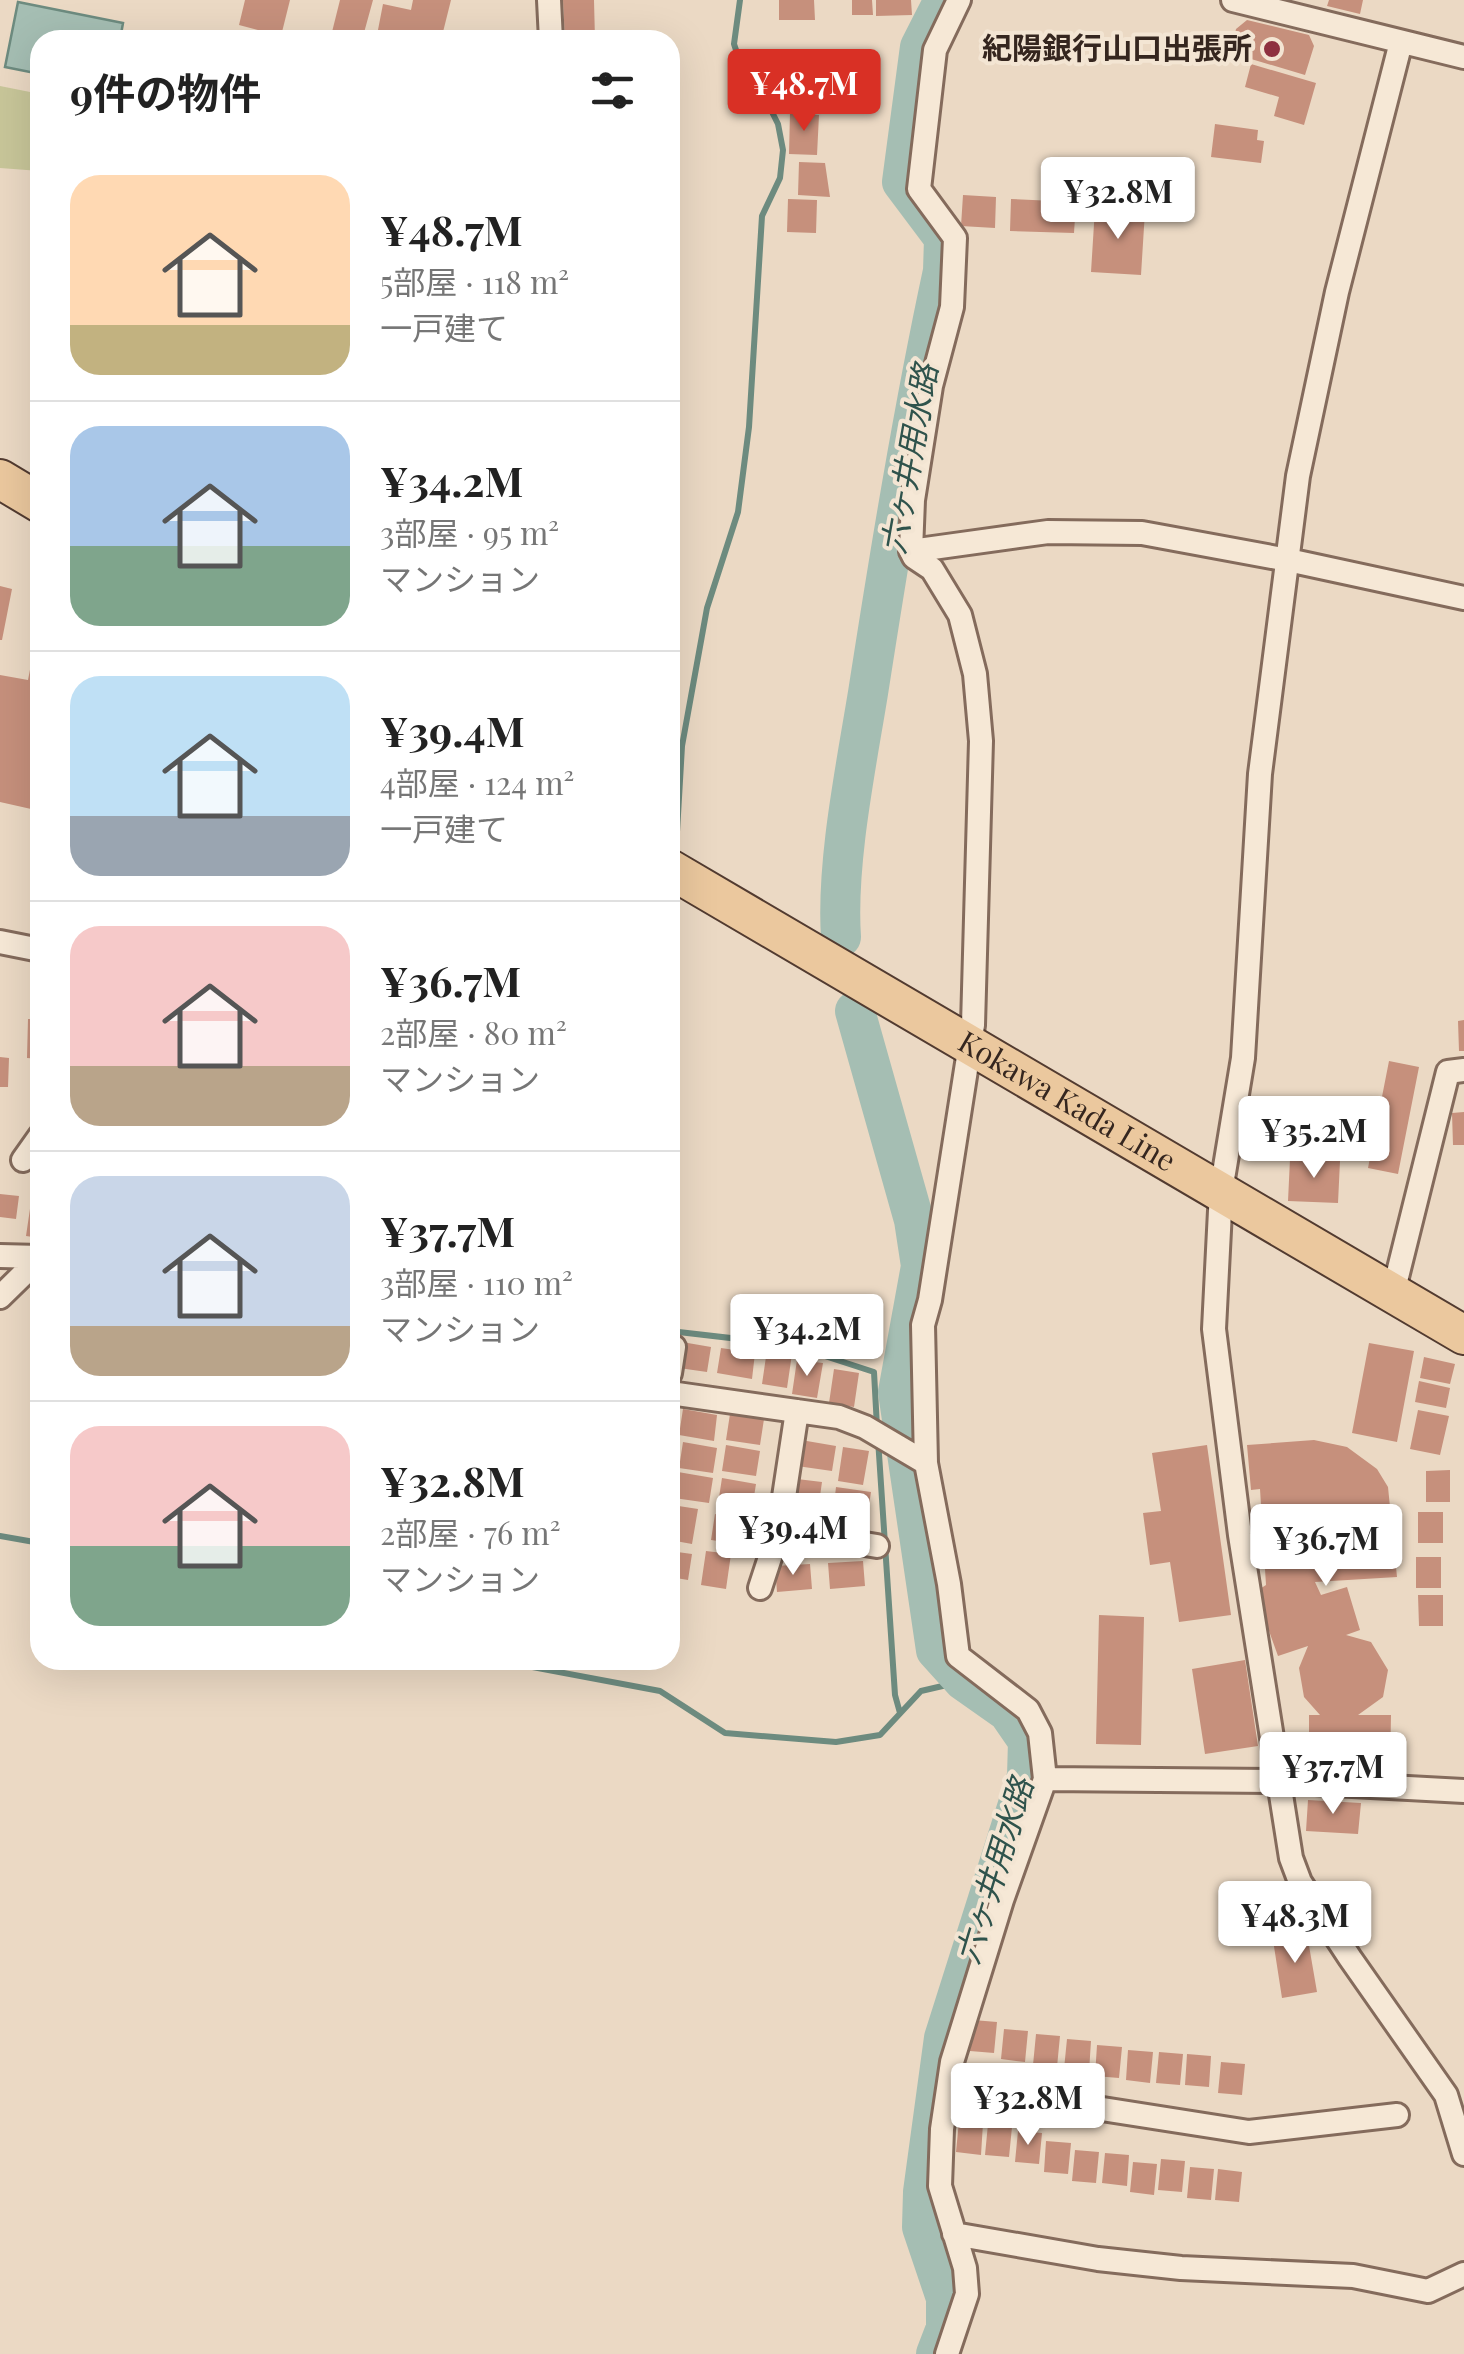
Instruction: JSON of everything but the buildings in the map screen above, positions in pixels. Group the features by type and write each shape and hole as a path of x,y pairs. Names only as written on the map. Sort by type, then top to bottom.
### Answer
{"main road":[{"path":"0,479 30,496"},
{"name":"Kokawa Kada Line","path":"680,875 1464,1334"}],"street":[{"path":"549,0 550,30"},
{"path":"947,2354 967,2294 966,2268 940,2186 942,2129 952,2062 1002,1900 1045,1779 1040,1733 1028,1710 958,1656 926,1463 922,1325 930,1300 971,1044 977,970 981,741 975,674 960,615 946,588 911,551 914,500 932,386 952,307 956,238 919,189 920,163 935,50 959,0"},
{"path":"1233,0 1464,57"},
{"path":"1401,42 1338,292 1298,476 1260,774 1243,1058 1221,1191 1214,1329 1240,1535 1291,1858 1300,1882 1446,2095 1464,2154"},
{"path":"911,551 1048,532 1142,533 1464,598"},
{"path":"0,942 30,948"},
{"path":"1393,1293 1448,1072 1464,1070"},
{"path":"23,1160 30,1151"},
{"path":"0,1256 30,1257"},
{"path":"0,1297 30,1267"},
{"path":"680,1394 840,1417 926,1463"},
{"path":"760,1588 779,1530 797,1411"},
{"path":"779,1530 877,1546"},
{"path":"1045,1779 1278,1781 1464,1791"},
{"path":"949,2085 1250,2132 1397,2114"},
{"path":"954,2234 1098,2260 1354,2276 1428,2291 1464,2274"}],"shaded area":[{"path":"18,2 123,23 122,30 30,30 30,72 5,67"},
{"path":"0,86 30,92 30,170 0,168"}],"waterway":[{"path":"680,780 682,746 707,608 738,512 749,427 762,216 780,178 783,150 778,124 743,71 734,44 740,0"},
{"name":"六ヶ井用水路","path":"841,937 841,878 853,783 902,482 943,271 944,238 902,182 920,47 944,0"},
{"name":"六ヶ井用水路","path":"855,1011 914,1220 921,1266 898,1392 936,1650 964,1681 1008,1712 1028,1741 1027,1776 944,2038 923,2192 922,2227 946,2298 946,2328 936,2354"},
{"path":"680,1332 791,1345 874,1372 877,1427"},
{"path":"878,1439 895,1695 900,1713"},
{"path":"0,1536 30,1541"},
{"path":"548,1670 660,1691 725,1733 836,1742 880,1735 921,1691 964,1681"}],"place":[{"name":"紀陽銀行山口出張所","path":"1272,49"}]}
